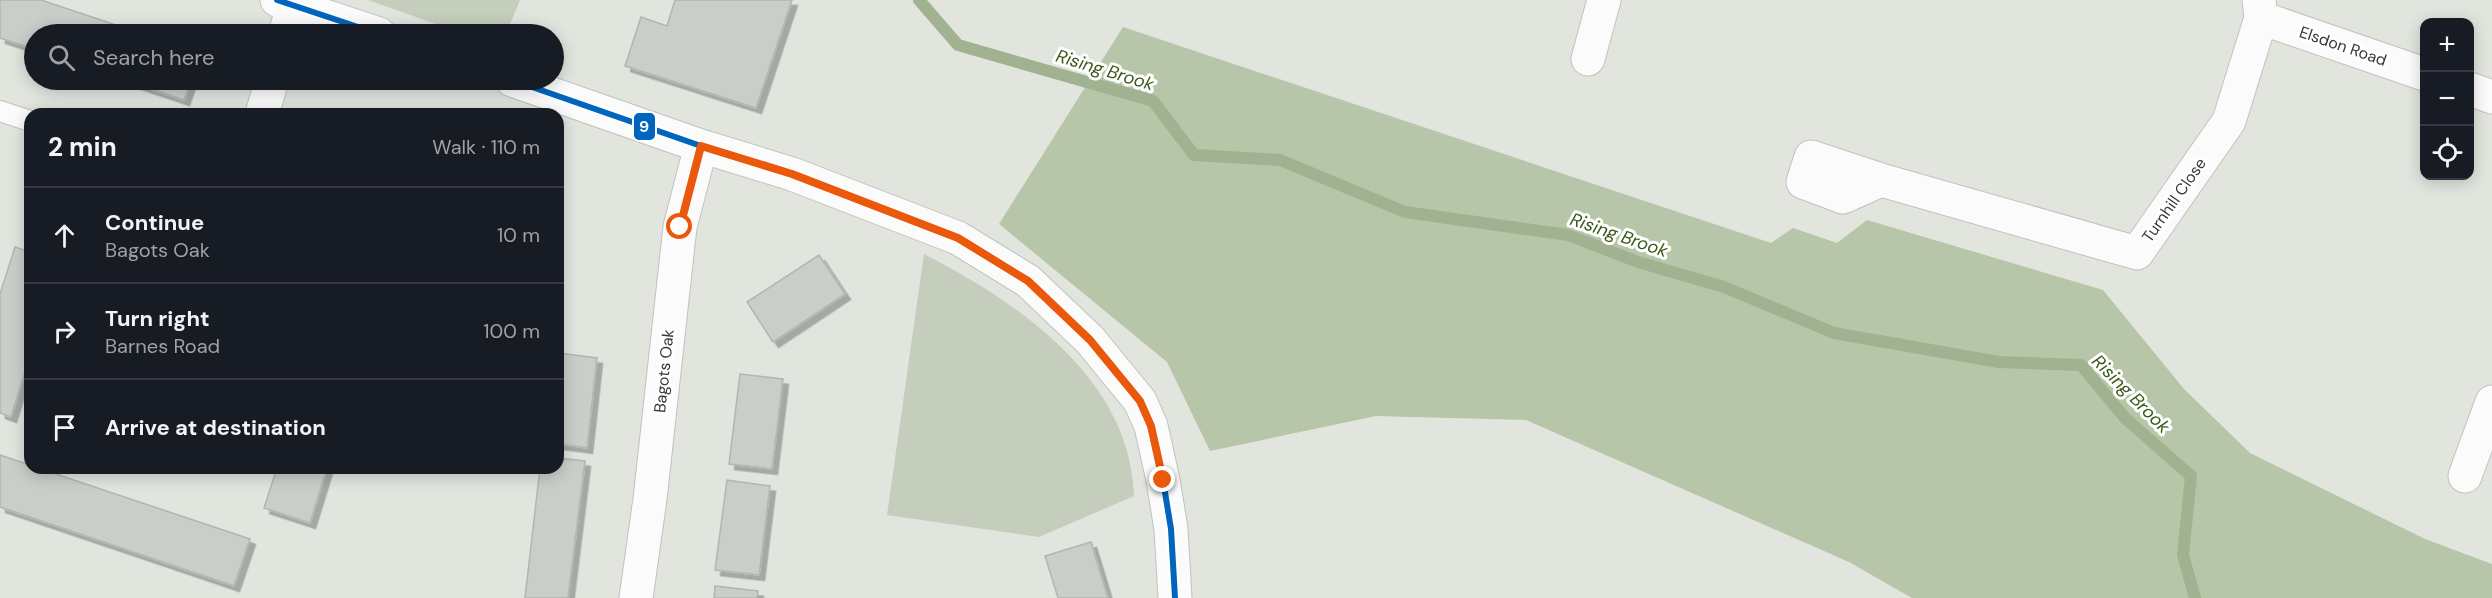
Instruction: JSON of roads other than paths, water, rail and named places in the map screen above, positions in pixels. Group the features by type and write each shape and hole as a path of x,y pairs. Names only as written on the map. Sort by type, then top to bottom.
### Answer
{"street":[{"path":"1588,59 1604,0"},
{"name":"Elsdon Road","path":"2260,9 2420,72"},
{"name":"Turnhill Close","path":"1881,180 2137,253 2229,121 2260,9"},
{"path":"285,13 334,24"},
{"path":"264,108 269,90"},
{"path":"541,90 701,146 792,174 958,238 1028,281 1090,340 1140,401 1151,426 1171,529 1175,598"},
{"path":"2474,91 2492,97"},
{"name":"Bagots Oak","path":"636,598 650,499 680,227 701,146"},
{"path":"2465,476 2492,402"}],"lane":[{"path":"0,111 24,119"}],"waterway":[{"name":"Rising Brook","path":"919,0 958,45 1153,101 1194,155 1280,160 1405,212 1568,235 1638,262 1724,287 1834,333 1999,362 2081,365 2125,418 2191,476 2183,555 2195,598"}]}
